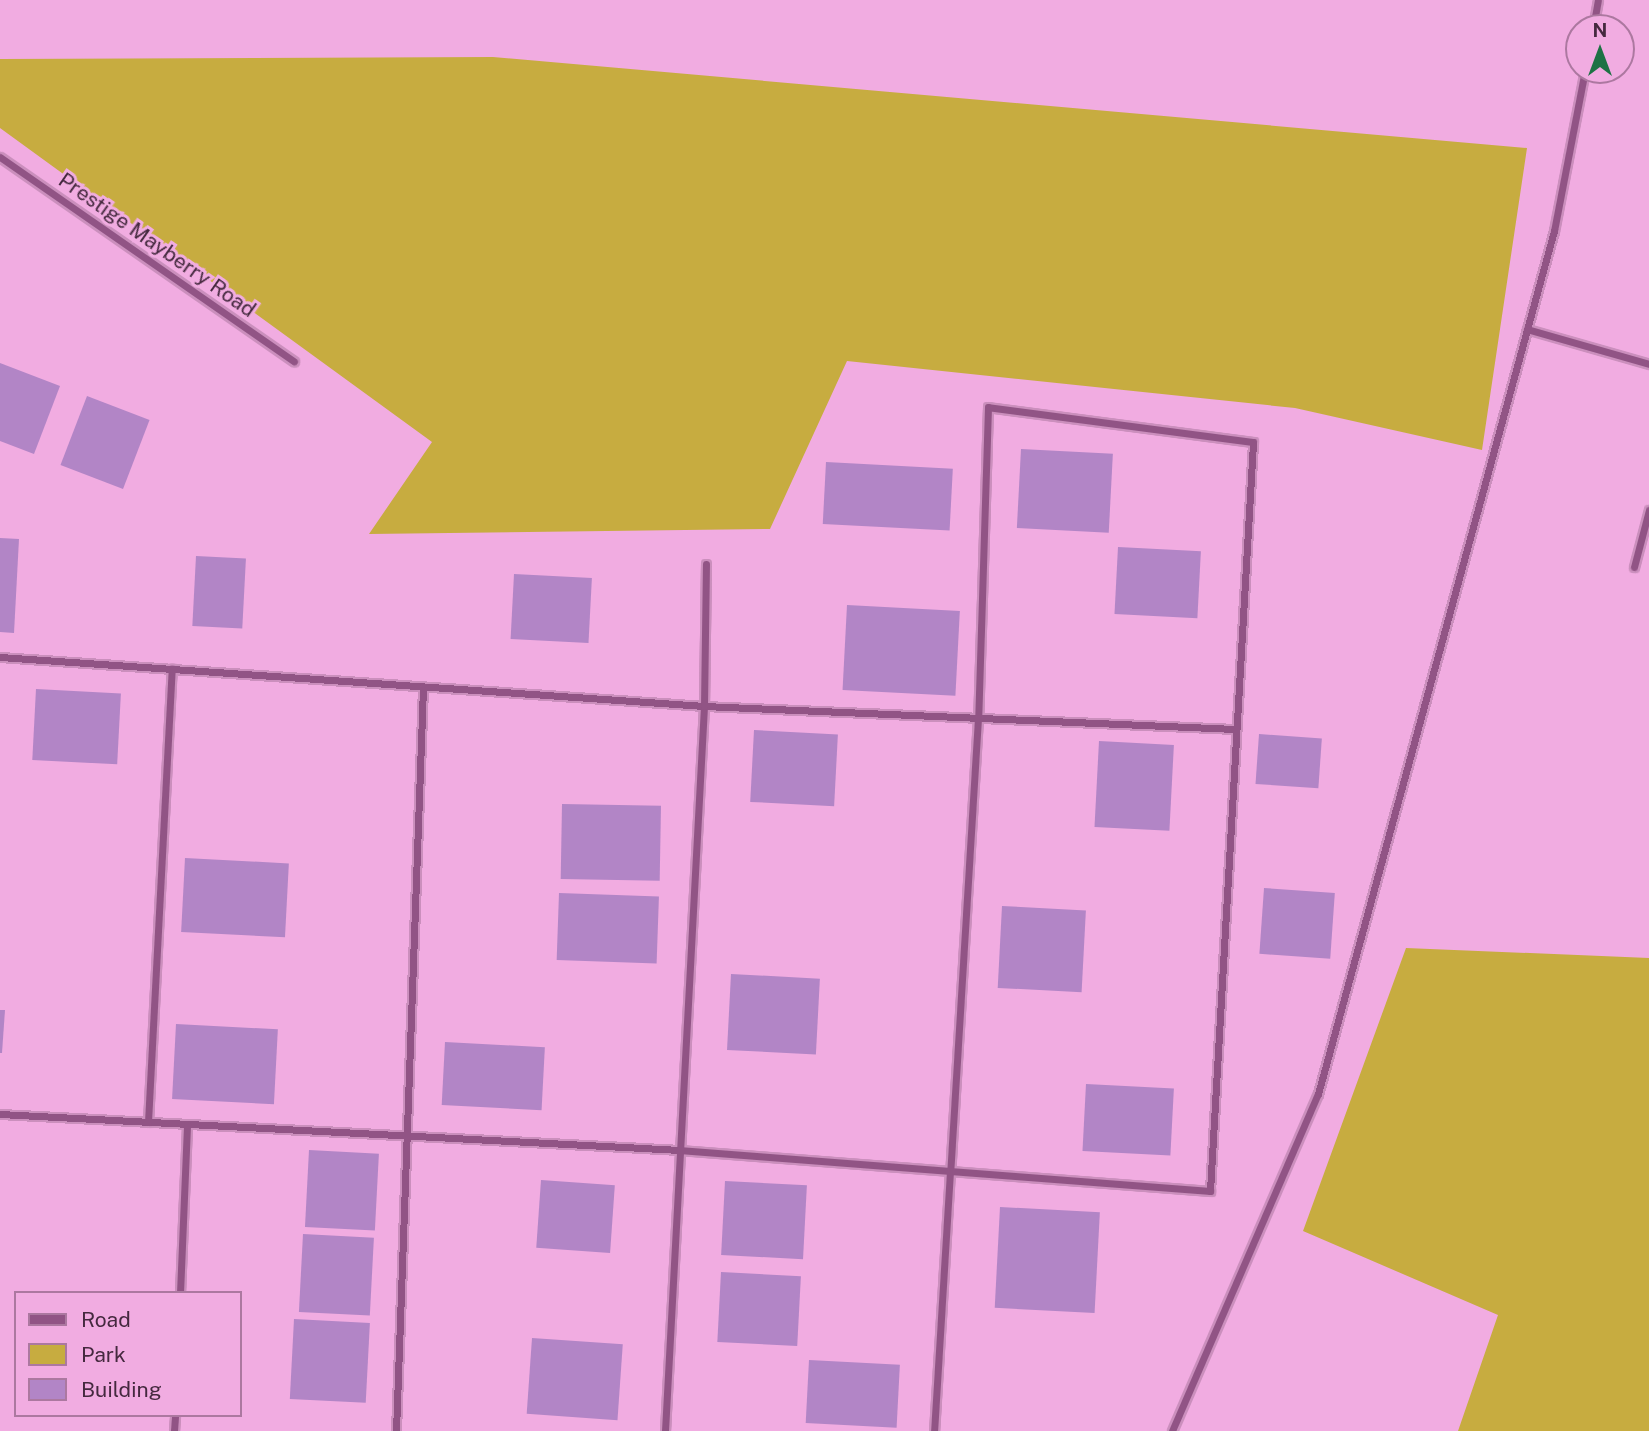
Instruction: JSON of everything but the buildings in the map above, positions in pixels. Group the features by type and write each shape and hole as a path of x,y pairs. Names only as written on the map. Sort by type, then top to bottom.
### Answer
{"street":[{"path":"1172,1431 1318,1094 1554,231 1582,84"},
{"name":"Prestige Mayberry Road","path":"0,157 294,360"},
{"path":"1527,329 1649,364"},
{"path":"0,1114 679,1150 950,1171 1210,1191 1253,442 988,407 978,718 950,1171 934,1431"},
{"path":"1634,567 1649,510"},
{"path":"665,1431 704,706 706,564"},
{"path":"0,657 704,706 1236,729"},
{"path":"148,1122 173,669"},
{"path":"396,1431 410,1136 423,687"},
{"path":"180,1291 187,1124"}],"green space":[{"path":"493,57 1527,148 1482,450 1295,408 847,361 770,529 369,534 432,442 0,128 0,59"},
{"path":"1406,948 1649,958 1649,1431 1458,1431 1498,1315 1303,1231"}]}
